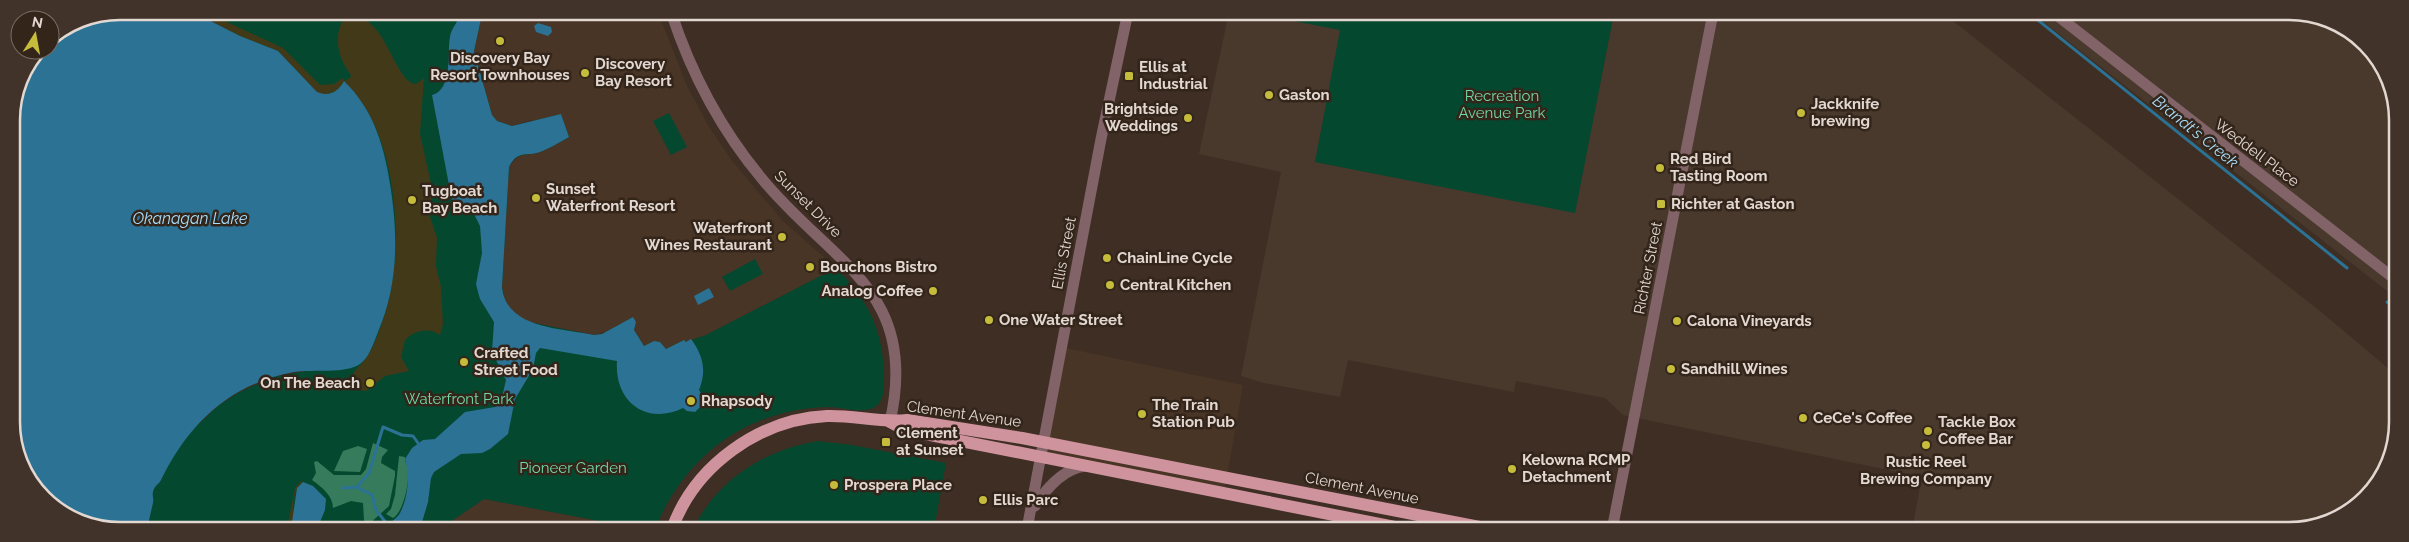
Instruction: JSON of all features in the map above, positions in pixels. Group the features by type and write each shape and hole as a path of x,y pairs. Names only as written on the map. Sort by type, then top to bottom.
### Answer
{"main road":[{"path":"676,522 689,497 707,474 730,451 766,430 791,422 828,416 890,422"},
{"name":"Clement Avenue","path":"890,422 907,420 1045,442 1454,522"},
{"name":"Clement Avenue","path":"890,422 905,430 1370,522"}],"street":[{"name":"Sunset Drive","path":"674,20 703,90 737,147 774,193 853,268 881,307 892,340 896,363 894,398 890,422"},
{"name":"Ellis Street","path":"1028,522 1075,274 1126,20"},
{"name":"Richter Street","path":"1614,522 1712,20"},
{"name":"Weddell Place","path":"2063,20 2389,275"},
{"path":"1030,514 1044,493 1058,480 1075,468 1087,466"}],"shaded area":[{"path":"481,20 661,20 687,86 708,125 732,161 783,221 836,268 706,335 685,342 684,340 665,349 644,346 634,330 636,322 594,335 529,322 516,316 505,302 502,287 509,167 518,156 531,152 537,153 569,137 531,120 512,126 497,121 492,115 474,51"},
{"path":"1227,20 1290,20 1341,30 1315,162 1575,212 1613,20 1952,20 2326,316 2389,369 2389,422 2384,454 2376,472 2355,497 2339,509 2321,517 2295,522 1914,522 1922,477 1623,415 1605,398 1516,381 1514,392 1348,360 1340,397 1264,383 1241,376 1281,172 1199,154"},
{"path":"2041,20 2295,20 2321,25 2339,33 2350,41 2360,49 2376,70 2384,88 2388,107 2389,293"},
{"path":"1061,347 1243,385 1224,494 1042,457"},
{"path":"484,499 604,522 450,522"}],"green space":[{"name":"Waterfront Park","path":"206,20 481,20 474,51 492,115 497,121 512,126 561,114 569,137 540,152 519,156 509,167 502,287 507,304 518,317 529,322 594,335 602,334 633,317 636,322 634,330 644,346 654,341 660,342 666,349 684,340 686,342 706,335 836,268 848,280 866,305 878,332 884,379 884,391 880,402 875,407 864,410 826,407 797,410 770,417 745,428 722,442 701,459 683,480 658,522 604,522 484,499 450,522 148,522 152,493 173,455 185,437 218,406 238,393 273,377 306,371 348,369 330,93"},
{"name":"Recreation Avenue Park","path":"1289,20 1613,20 1575,213 1315,162 1340,30"},
{"path":"669,113 687,147 671,155 653,121"},
{"path":"755,259 763,274 730,291 722,277"},
{"name":"Prospera Place","path":"818,441 852,445 946,463 935,522 697,522 715,495 729,482 761,460 798,445"},
{"path":"373,443 388,450 382,457 381,463 395,471 389,506 371,522 365,522 364,520 363,503 351,501 333,508 329,496 312,480 316,473 314,462 317,461 334,475 361,475 366,469"},
{"path":"358,446 367,449 360,472 334,471 343,451"},
{"path":"399,456 405,457 408,481 403,503 397,515 393,518 386,514 391,509 395,495"}],"sand":[{"name":"Tugboat Bay Beach","path":"209,20 222,20 283,48 320,85 334,84 343,78 344,81 350,78 351,75 343,63 339,50 338,37 342,22 344,20 366,20 382,38 408,81 416,84 424,78 420,134 432,188 430,217 437,238 436,266 441,287 443,324 440,335 426,330 417,332 405,340 401,357 409,371 385,376 366,391 358,390 359,382 351,380 354,372 370,351 379,332 391,286 395,256 393,191 386,159 376,129 362,103 344,82 332,93 317,92 278,51 240,36"},
{"path":"301,481 303,482 294,497 292,522 288,522 295,488"}],"water":[{"name":"Okanagan Lake","path":"120,20 209,20 240,36 278,51 317,92 329,94 339,88 344,81 364,105 382,145 389,175 395,226 395,262 385,314 366,358 360,364 346,369 302,371 271,378 231,396 199,424 172,459 154,488 149,522 101,520 88,517 70,509 49,493 33,472 25,454 20,428 20,114 23,94 33,70 40,60 60,60 60,40 70,33 94,23"},
{"path":"457,20 481,20 474,51 492,115 497,121 512,126 561,114 569,137 540,152 519,156 512,161 509,167 502,287 506,301 524,319 552,328 594,335 602,334 633,317 636,322 634,330 644,346 654,341 660,342 666,349 684,340 686,342 691,339 701,357 703,376 699,390 703,396 704,403 695,412 687,411 683,408 669,413 645,412 627,398 621,388 617,375 617,361 540,348 536,353 533,369 515,399 508,434 490,449 482,453 461,454 434,472 431,478 428,502 422,522 391,522 397,517 403,507 408,479 405,459 412,448 423,440 435,439 465,412 495,407 501,402 506,380 492,352 494,322 480,299 476,284 482,253 480,226 474,214 452,201 432,95 439,92 446,78 452,30"},
{"path":"538,23 551,27 552,32 548,36 536,32 534,26"},
{"path":"709,288 714,297 698,305 694,296"},
{"path":"303,482 313,486 326,499 325,510 320,522 292,522 297,488"}],"waterway":[{"name":"Brandt's Creek","path":"2038,20 2347,268"},
{"path":"357,487 369,473 383,427 402,435 413,436 418,443"},
{"path":"343,488 357,487 372,495 376,510 385,522"}],"place":[{"name":"Discovery Bay Resort Townhouses","path":"500,41"},
{"name":"Discovery Bay Resort","path":"585,73"},
{"name":"Ellis at Industrial","path":"1129,76"},
{"name":"Gaston","path":"1269,95"},
{"name":"Jackknife brewing","path":"1801,113"},
{"name":"Brightside Weddings","path":"1188,118"},
{"name":"Red Bird Tasting Room","path":"1660,168"},
{"name":"Sunset Waterfront Resort","path":"536,198"},
{"name":"Tugboat Bay Beach","path":"412,200"},
{"name":"Richter at Gaston","path":"1661,204"},
{"name":"Waterfront Wines Restaurant","path":"782,237"},
{"name":"ChainLine Cycle","path":"1107,258"},
{"name":"Bouchons Bistro","path":"810,267"},
{"name":"Central Kitchen","path":"1110,285"},
{"name":"Analog Coffee","path":"933,291"},
{"name":"One Water Street","path":"989,320"},
{"name":"Calona Vineyards","path":"1677,321"},
{"name":"Crafted Street Food","path":"464,362"},
{"name":"Sandhill Wines","path":"1671,369"},
{"name":"On The Beach","path":"370,383"},
{"name":"Rhapsody","path":"691,401"},
{"name":"The Train Station Pub","path":"1142,414"},
{"name":"CeCe's Coffee","path":"1803,418"},
{"name":"Tackle Box Coffee Bar","path":"1928,431"},
{"name":"Clement at Sunset","path":"886,442"},
{"name":"Rustic Reel Brewing Company","path":"1926,445"},
{"name":"Kelowna RCMP Detachment","path":"1512,469"},
{"name":"Prospera Place","path":"834,485"},
{"name":"Ellis Parc","path":"983,500"}],"park label":[{"name":"Pioneer Garden","path":"573,468"}]}
